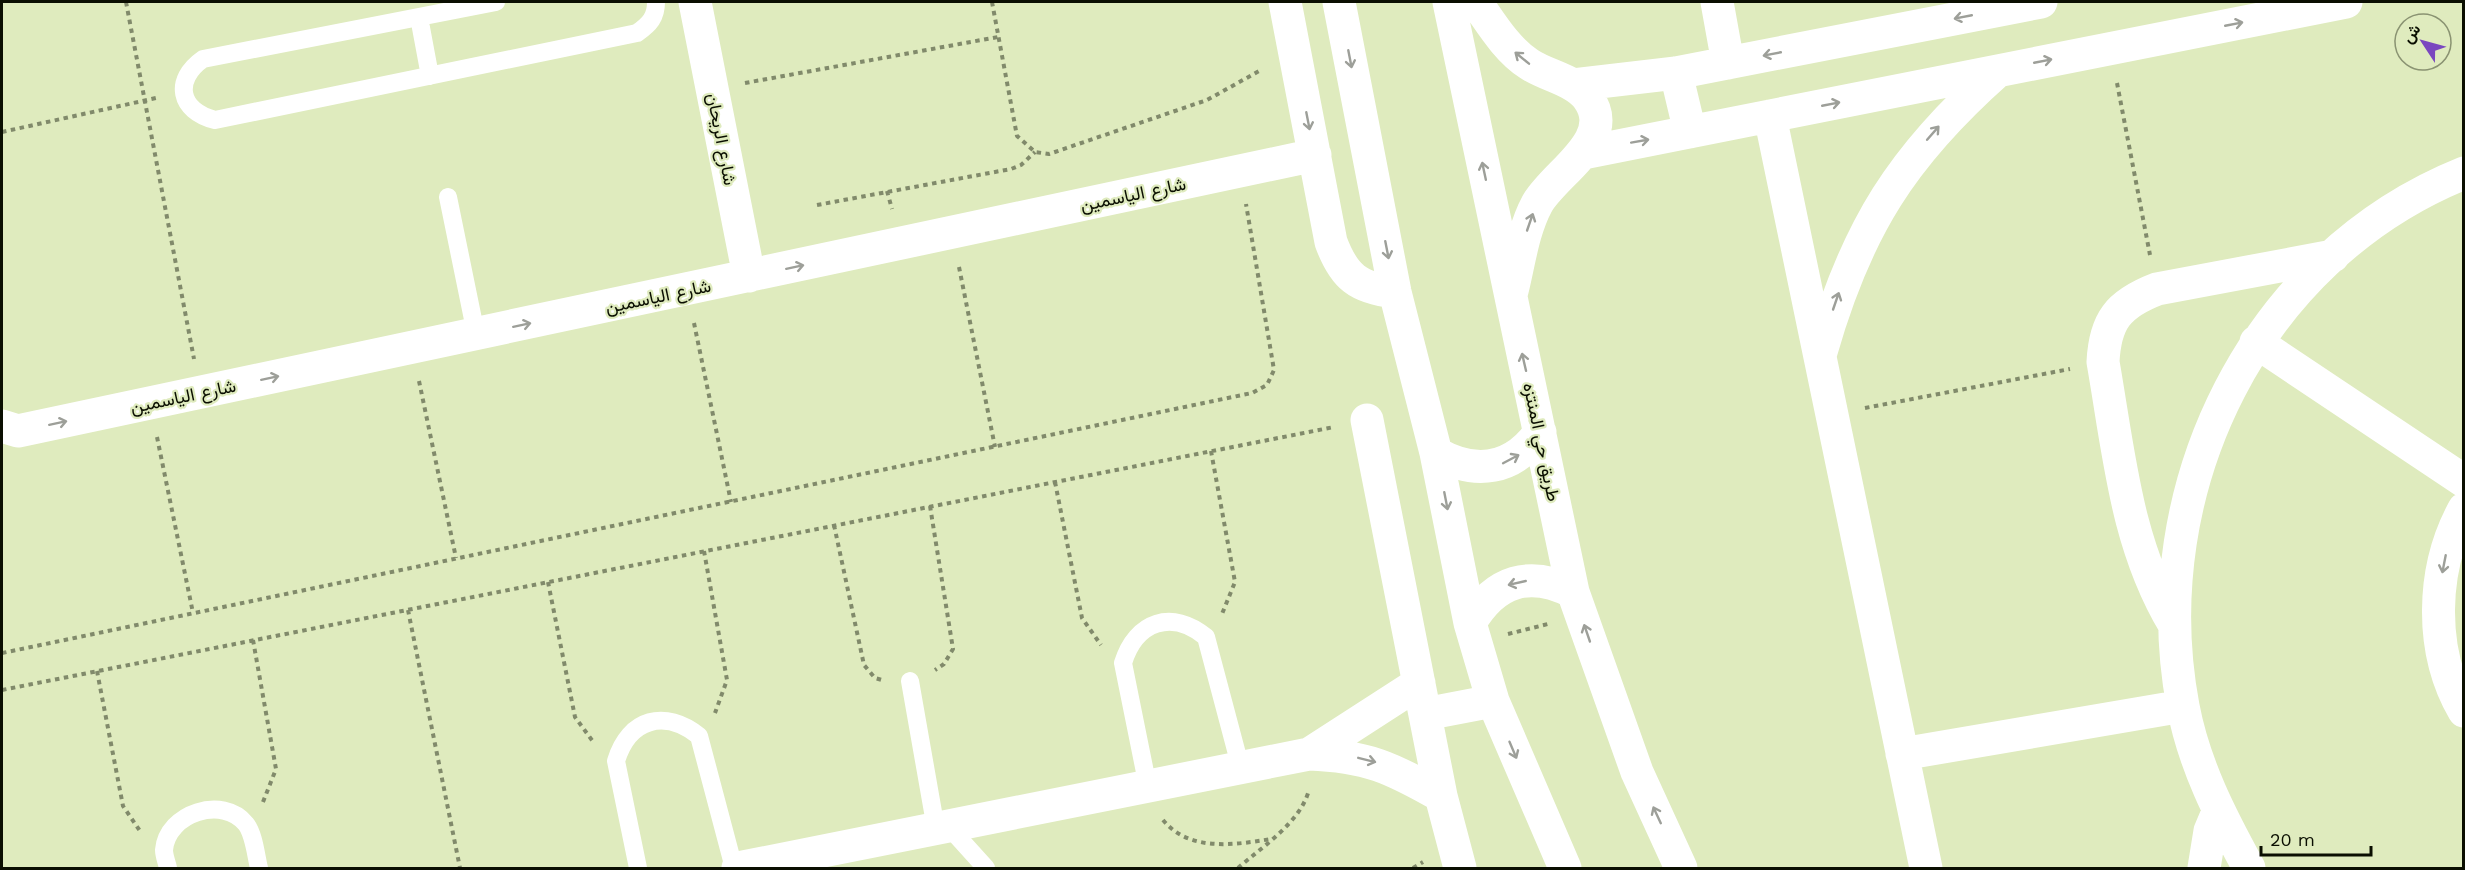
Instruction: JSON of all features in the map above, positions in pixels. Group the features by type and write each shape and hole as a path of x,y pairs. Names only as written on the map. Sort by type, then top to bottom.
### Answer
{"street":[{"name":"شارع الريحان","path":"695,2 749,276"},
{"path":"1285,2 1331,242 1339,262 1354,280 1374,290 1395,292"},
{"path":"1339,2 1395,292 1436,453 1473,632 1493,702 1564,868"},
{"name":"طريق حي المنتزه","path":"1449,2 1510,299 1577,604 1637,772 1681,868"},
{"path":"1476,2 1512,50 1528,63 1573,85 1587,97 1594,111 1594,126 1590,141 1582,153 1549,186 1537,203 1529,222 1510,299"},
{"path":"1717,2 1728,63"},
{"path":"1573,85 1676,73 2041,2"},
{"path":"1582,153 2110,48 2266,9 2346,2"},
{"path":"1820,357 1835,302 1857,249 1884,198 1917,152 1956,108 1998,70"},
{"path":"1676,73 1690,132"},
{"path":"1770,116 1926,868"},
{"name":"شارع الياسمين","path":"2,426 18,431 150,404 1315,155"},
{"path":"2249,868 2218,812 2197,760 2183,706 2174,624 2177,550 2192,477 2219,407 2256,342 2292,296 2333,256 2384,215 2440,183 2463,173"},
{"path":"2174,624 2157,597 2134,536 2103,362 2104,338 2115,315 2133,298 2157,289 2333,256"},
{"path":"2256,342 2463,481"},
{"path":"1367,420 1442,796 1460,868"},
{"path":"1436,453 1468,466 1501,464 1530,446 1540,432"},
{"path":"2463,509 2445,556 2439,593 2439,630 2445,667 2463,711"},
{"path":"1473,632 1485,601 1506,586 1540,580 1558,584 1577,604"},
{"path":"1309,754 1422,698 1493,702"},
{"path":"1902,754 2183,706"},
{"path":"736,868 1309,754 1346,755 1382,764 1442,796"},
{"path":"2204,868 2210,831 2218,812"}],"lane":[{"path":"496,2 203,59 188,72 183,92 189,106 200,117 215,120 637,33 649,25 656,13 656,2"},
{"path":"419,17 430,76"},
{"path":"448,197 476,334"},
{"path":"1148,787 1123,663 1128,648 1137,635 1149,626 1164,622 1179,622 1194,627 1206,637 1240,768"},
{"path":"910,681 942,828 986,868"},
{"path":"638,868 616,761 620,746 629,733 642,724 656,720 672,720 686,725 699,736 736,868"},
{"path":"166,860 169,836 178,823 191,814 205,810 220,810 235,815 247,825 259,868"}],"path":[{"path":"126,2 200,393"},
{"path":"992,2 1017,136 1035,152 1049,154 1196,104 1259,71 1297,61"},
{"path":"769,78 998,37"},
{"path":"2110,48 2157,289"},
{"path":"2,132 183,92"},
{"path":"817,205 1011,169 1029,159 1035,152"},
{"path":"2,653 1252,393 1267,385 1274,370 1241,171"},
{"path":"887,191 891,206"},
{"path":"952,233 995,447"},
{"path":"688,290 731,502"},
{"path":"412,348 456,559"},
{"path":"1832,415 2103,362"},
{"path":"150,404 193,613"},
{"path":"2,690 1367,420"},
{"path":"1206,637 1228,601 1235,582 1211,451"},
{"path":"1055,482 1082,618 1092,636 1123,663"},
{"path":"834,525 864,665 876,678 892,682 910,681 928,675 944,664 953,649 930,506"},
{"path":"699,736 712,718 727,680 704,551"},
{"path":"548,582 575,717 586,734 616,761"},
{"path":"1473,632 1577,604"},
{"path":"408,610 460,868"},
{"path":"247,825 270,789 276,770 253,640"},
{"path":"97,671 123,806 134,824 166,860"},
{"path":"1238,868 1291,821 1305,802 1312,778 1309,754"},
{"path":"1148,787 1155,811 1170,829 1190,840 1240,844 1271,839"}]}
